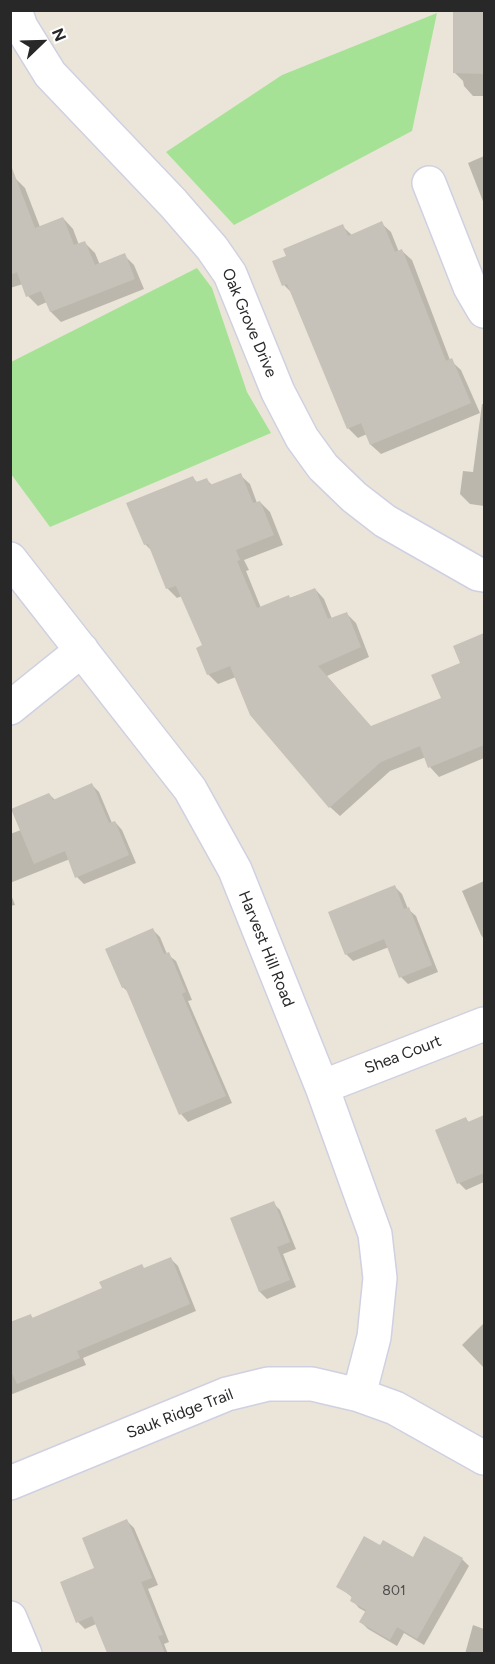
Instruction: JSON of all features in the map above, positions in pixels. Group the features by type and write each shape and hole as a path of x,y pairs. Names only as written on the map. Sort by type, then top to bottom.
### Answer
{"street":[{"name":"Oak Grove Drive","path":"15,10 21,27 50,74 173,203 212,248 230,274 278,392 302,438 323,467 354,497 385,521 478,574 484,575"},
{"path":"429,183 470,287 484,311"},
{"name":"Harvest Hill Road","path":"10,559 190,789 235,870 322,1087 375,1234 380,1278 374,1337 359,1395"},
{"path":"10,708 82,650"},
{"name":"Shea Court","path":"322,1087 484,1024"},
{"name":"Sauk Ridge Trail","path":"10,1483 227,1394 268,1384 312,1384 359,1395 395,1408 484,1458"},
{"path":"10,1618 25,1653"}],"green space":[{"path":"437,13 412,131 234,225 166,152 282,75"},
{"path":"197,268 212,288 247,392 271,433 50,527 11,474 11,362"}],"building":[{"path":"453,10 484,10 484,74 453,73"},
{"path":"12,168 35,228 63,217 74,245 85,241 95,265 125,253 135,279 50,312 41,291 26,297 17,272 10,275 10,169"},
{"path":"382,221 395,252 402,249 446,361 452,358 471,403 370,445 361,423 347,429 287,284 282,286 272,261 286,256 283,249 343,224 348,236"},
{"path":"241,473 253,503 260,501 274,535 236,550 240,560 237,561 257,608 289,595 290,598 315,588 328,619 347,612 361,647 318,666 371,726 441,698 431,675 460,663 453,646 484,633 484,745 428,768 420,746 381,762 329,808 250,715 230,666 207,675 196,648 202,645 176,586 166,589 148,544 144,545 126,503 193,476 196,482 207,478 210,485"},
{"path":"92,783 109,823 115,821 129,855 75,878 65,851 34,864 11,809 49,793 53,800"},
{"path":"395,885 404,909 409,907 432,965 399,978 384,939 345,955 328,912"},
{"path":"153,928 164,954 169,952 186,992 182,994 226,1096 179,1115 125,987 122,988 105,949"},
{"path":"484,1115 484,1173 457,1184 435,1130 466,1117 468,1122"},
{"path":"274,1201 290,1242 277,1247 290,1280 259,1292 230,1218"},
{"path":"171,1257 190,1304 77,1351 80,1358 17,1384 10,1369 10,1322 31,1314 32,1318 102,1288 99,1282 142,1264 144,1268"},
{"path":"127,1519 152,1578 141,1582 163,1635 158,1636 165,1653 107,1653 92,1616 76,1623 60,1582 94,1568 82,1538"},
{"path":"364,1536 380,1545 383,1540 413,1557 424,1536 463,1558 417,1639 397,1627 390,1640 359,1622 366,1610 350,1601 352,1596 336,1587"}]}
